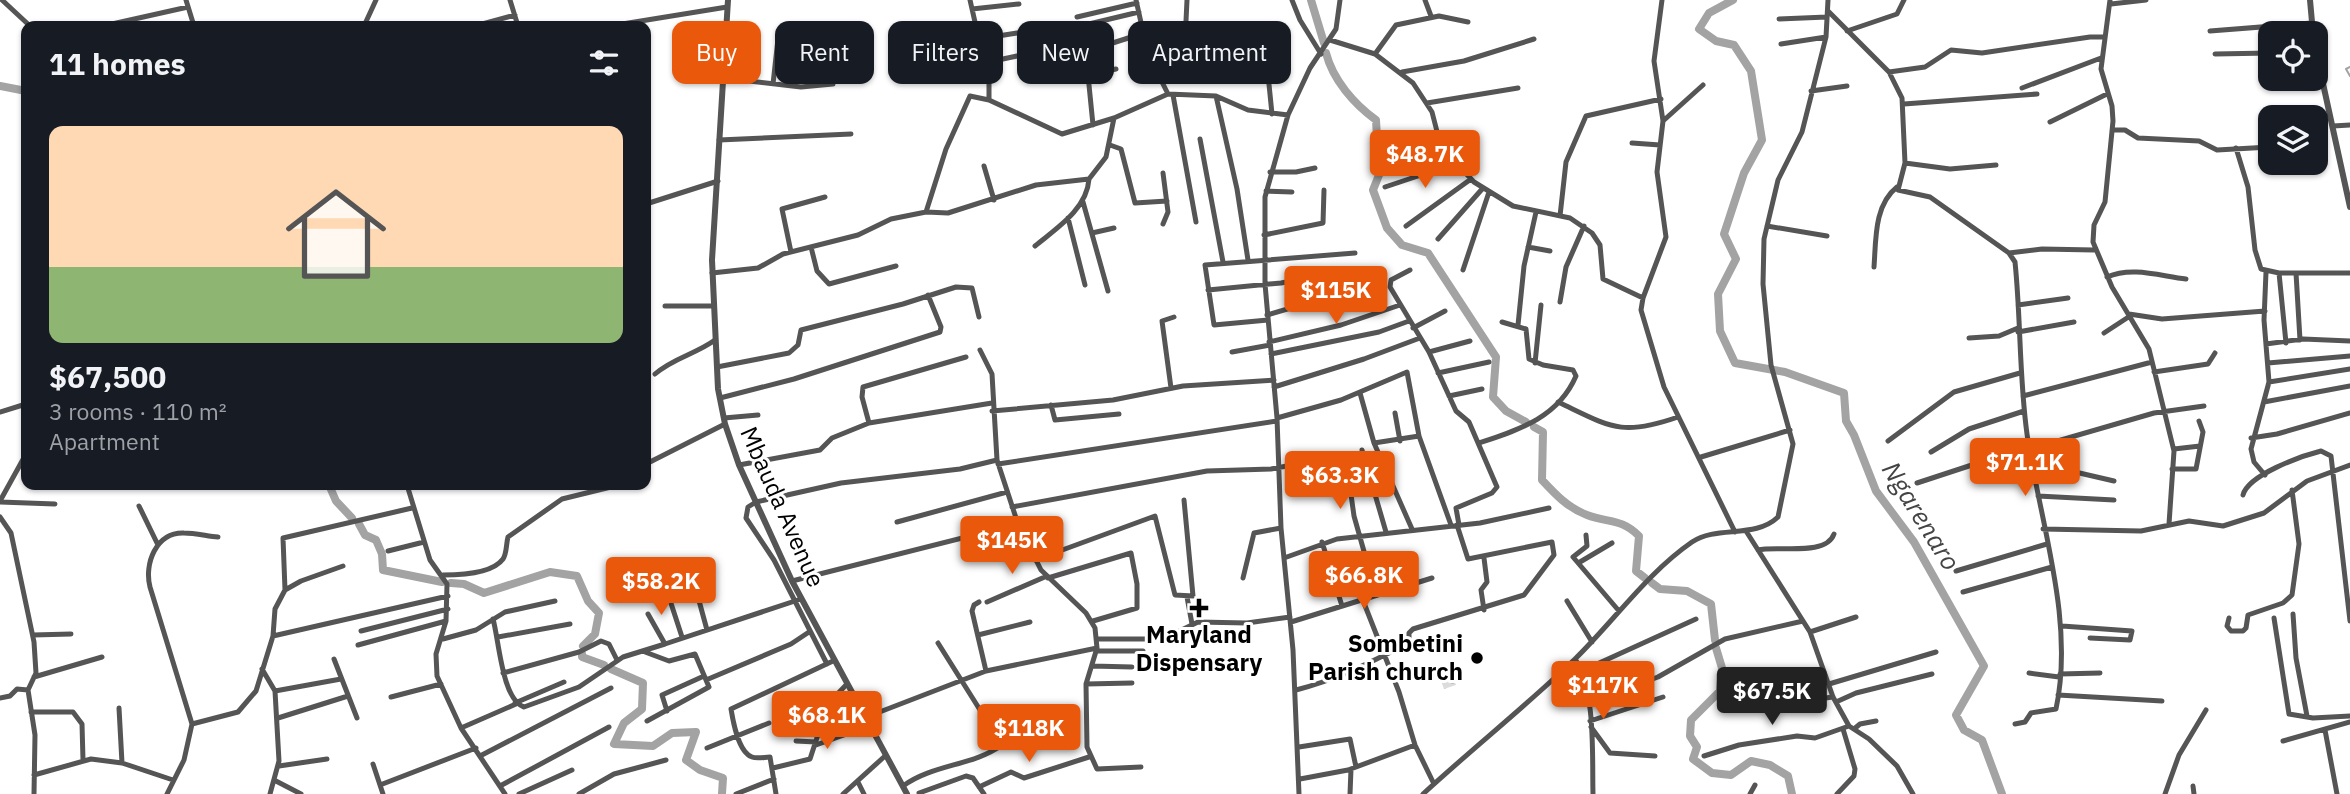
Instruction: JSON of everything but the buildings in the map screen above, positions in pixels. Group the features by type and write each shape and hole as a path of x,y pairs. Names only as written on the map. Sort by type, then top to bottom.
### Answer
{"street":[{"path":"2,0 25,21"},
{"path":"186,0 192,21"},
{"path":"366,21 376,0"},
{"path":"510,0 517,21"},
{"path":"970,0 975,21"},
{"path":"1186,21 1187,0"},
{"path":"1292,0 1300,20 1321,54"},
{"path":"1426,0 1431,16"},
{"path":"1662,0 1654,55 1663,121 1657,172 1666,237 1641,310 1658,370 1678,417 1701,457 1735,532"},
{"path":"1423,794 1575,659 1619,611 1694,541 1746,531 1774,521 1780,511 1793,453 1790,430 1770,365 1763,284 1767,226 1778,180 1802,132 1826,37 1828,0"},
{"path":"1847,31 1897,14 1903,0"},
{"path":"2147,0 2110,2 2101,58 2112,106 2113,130 2105,202 2094,225 2094,250 2147,345 2166,412 2174,449 2169,524"},
{"path":"2311,0 2312,21"},
{"path":"1299,794 1296,691 1281,528 1277,420 1265,284 1266,191 1288,115 1304,79 1331,40 1342,1"},
{"path":"1077,17 1137,2 1141,21"},
{"path":"636,21 728,3"},
{"name":"Mbauda Avenue","path":"727,21 728,3"},
{"path":"972,9 1019,4"},
{"path":"125,21 188,7"},
{"path":"1102,21 1139,12"},
{"path":"1779,19 1828,14 1889,72 1904,104 1905,163 1897,187 1890,194 1880,214 1874,267"},
{"path":"493,21 515,15"},
{"path":"1375,54 1392,27 1431,16 1468,22"},
{"path":"2210,31 2258,27"},
{"path":"1003,35 1017,33"},
{"path":"1782,44 1826,37"},
{"path":"1889,72 1927,66 1951,50 1982,53 2105,37"},
{"path":"1402,72 1464,61 1534,39"},
{"path":"1331,40 1375,54 1402,72 1427,103 1441,147 1454,164 1483,188 1513,206 1560,216 1584,226 1600,245 1603,279 1643,298"},
{"path":"2215,54 2258,53"},
{"path":"1003,59 1017,56"},
{"path":"2022,88 2101,58"},
{"path":"773,84 775,66"},
{"path":"761,83 807,87 834,84"},
{"name":"Mbauda Avenue","path":"724,84 712,273 717,367 724,421 739,465 830,662 846,685 907,794"},
{"path":"987,84 989,100"},
{"path":"1089,84 1093,125"},
{"path":"1164,84 1171,95 1196,222"},
{"path":"1269,84 1272,114"},
{"path":"1663,121 1703,85"},
{"path":"1811,91 1847,86"},
{"path":"1427,103 1518,88"},
{"path":"2325,91 2350,207"},
{"path":"2050,122 2107,93"},
{"path":"1904,104 2037,94"},
{"path":"926,212 946,149 968,99 972,96 989,100 1059,133 1114,118 1171,95 1216,96 1248,110 1288,115"},
{"path":"1216,96 1237,189 1248,260"},
{"path":"1560,216 1566,162 1586,116 1661,99"},
{"path":"1035,246 1068,218 1089,193 1089,180 1106,157 1110,145 1114,118"},
{"path":"2333,125 2350,125"},
{"path":"2113,130 2125,130 2138,138 2199,141 2217,150 2258,147"},
{"path":"719,140 851,134"},
{"path":"1200,139 1223,262"},
{"path":"1632,144 1660,145"},
{"path":"1110,145 1121,149 1135,203 1167,201"},
{"path":"2236,148 2248,187 2258,264 2266,272 2350,273"},
{"path":"1905,163 1950,169 1996,165"},
{"path":"1385,187 1454,164"},
{"path":"984,166 994,200"},
{"path":"1270,172 1296,172 1315,168"},
{"path":"1163,173 1168,214 1163,224"},
{"path":"1406,226 1471,179"},
{"path":"712,273 758,268 792,252 867,232 891,219 926,212 948,214 1036,185 1089,180"},
{"path":"651,202 718,181"},
{"path":"1897,187 1904,192 1930,197 2009,253 2015,262 2024,411 2062,626 2058,695 2053,711 2031,713 2025,722 2015,724"},
{"path":"1438,239 1483,188"},
{"path":"1264,235 1323,223 1324,190"},
{"path":"1266,191 1292,192"},
{"path":"1462,270 1489,192"},
{"path":"792,252 782,209 825,197"},
{"path":"1083,202 1108,291"},
{"path":"1518,325 1528,247 1536,212"},
{"path":"1068,218 1085,285"},
{"path":"1560,302 1566,267 1584,226"},
{"path":"1767,226 1827,236"},
{"path":"1092,233 1114,228"},
{"path":"811,247 817,271 829,284 896,266"},
{"path":"1528,247 1550,251"},
{"path":"2009,253 2042,249 2094,250"},
{"path":"1352,290 1268,318 1214,325 1205,267 1223,262 1264,258 1355,253"},
{"path":"1410,270 1389,283 1429,352 1448,396 1460,415 1469,422 1497,491 1457,507 1455,525"},
{"path":"1208,290 1344,271"},
{"path":"2107,277 2117,272 2134,272 2186,279"},
{"path":"2265,475 2254,463 2251,438 2269,382 2266,272"},
{"path":"2279,273 2286,342"},
{"path":"2296,273 2300,340"},
{"path":"717,367 789,353 798,345 801,330 969,286 979,317"},
{"path":"720,398 794,379 940,332 941,327 928,295"},
{"path":"2018,305 2068,298"},
{"path":"1232,352 1340,325 1400,304"},
{"path":"1535,363 1541,305"},
{"path":"665,306 713,306"},
{"path":"1413,328 1445,311"},
{"path":"2104,333 2130,315 2162,319 2265,311"},
{"path":"1171,388 1162,321 1174,317"},
{"path":"1271,354 1379,332 1409,321"},
{"path":"1479,443 1534,423 1558,402 1576,373 1570,369 1535,363 1526,355 1527,331 1518,325 1502,322"},
{"path":"1969,338 1999,336 2018,330 2074,322"},
{"path":"992,411 1113,400 1171,388 1274,383 1354,363 1420,338"},
{"path":"655,374 673,361 700,351 715,340"},
{"path":"2266,344 2300,340 2350,341"},
{"path":"1429,352 1470,341"},
{"path":"980,350 992,374 997,462 1018,524 1035,560 1048,577 1093,621 1097,649 1086,684 1089,757 1097,769 1141,767"},
{"path":"2154,372 2208,364 2215,353"},
{"path":"2268,363 2350,356"},
{"path":"869,424 862,397 863,387 966,357"},
{"path":"1438,373 1489,362"},
{"path":"2023,396 2152,362"},
{"path":"2269,382 2350,369"},
{"path":"776,794 770,757 749,756 738,737 731,713 734,705 830,662 809,632 770,553 746,518 746,510 756,502 841,483 960,469 1277,420 1360,393 1407,372 1419,436 1467,558 1484,558 1553,543 1554,556 1526,594 1484,610 1413,629 1409,633 1409,643 1383,657 1337,679 1296,691"},
{"path":"1888,441 1954,392 2020,373"},
{"path":"2264,402 2350,386"},
{"path":"1448,396 1482,389"},
{"path":"1360,393 1374,443 1412,529"},
{"path":"1558,402 1605,423 1631,429 1678,417"},
{"path":"739,465 820,450 832,438 869,424 992,403"},
{"path":"1051,405 1055,420 1119,414"},
{"path":"0,412 21,406"},
{"path":"2030,449 2058,438 2166,412 2204,407"},
{"path":"1931,452 1969,429 2024,411"},
{"path":"1395,413 1400,441"},
{"path":"2251,438 2277,435 2350,413"},
{"path":"651,461 724,421 758,415"},
{"path":"2172,469 2196,469 2203,429 2199,421"},
{"path":"1701,457 1790,430"},
{"path":"1374,443 1419,436"},
{"path":"2174,449 2200,446"},
{"path":"1362,450 1386,532"},
{"path":"2243,495 2247,484 2265,475 2322,451 2331,456 2335,468 2350,621"},
{"path":"1012,507 1207,471 1279,468 1308,462"},
{"path":"1917,483 1978,463 2033,462 2114,481"},
{"path":"21,463 0,502 55,505"},
{"path":"2043,529 2141,531 2189,521 2223,527 2264,513 2292,490 2335,468 2350,465"},
{"path":"1349,480 1376,594"},
{"path":"408,490 433,567 443,575 447,596 448,609 443,639 435,661 441,684 461,728 505,794"},
{"path":"443,575 465,574 495,565 503,558 508,537 553,504 601,490"},
{"path":"2229,618 2228,628 2243,631 2248,615 2283,603 2292,595 2299,544 2292,490"},
{"path":"897,522 1007,492"},
{"path":"2038,496 2114,500"},
{"path":"1035,560 1155,516 1175,595 1194,595 1184,500"},
{"path":"139,506 158,545"},
{"path":"192,724 241,710 256,691 273,636 275,609 285,590 283,538 412,508"},
{"path":"1284,558 1322,542 1360,535 1455,525 1549,508"},
{"path":"0,517 11,533 33,635 34,677 28,690 35,735 34,794"},
{"path":"792,581 1018,524"},
{"path":"1243,578 1254,533 1281,528"},
{"path":"1746,531 1810,632 1848,728 1854,776 1838,794"},
{"path":"167,794 188,746 192,724 148,577 148,564 158,545 181,533 218,537"},
{"path":"1758,550 1801,549 1824,544 1834,534"},
{"path":"1586,536 1587,546 1573,557 1619,611"},
{"path":"388,551 424,542"},
{"path":"1322,542 1342,606"},
{"path":"1580,562 1612,543"},
{"path":"1956,571 2047,544"},
{"path":"987,602 1048,577 1131,553 1138,608 1093,621"},
{"path":"1484,558 1487,582 1480,590 1484,610"},
{"path":"285,590 301,581 343,566"},
{"path":"1964,592 2052,567"},
{"path":"1097,639 1164,638 1192,624 1215,620 1247,623 1291,620 1433,578"},
{"path":"666,587 682,638"},
{"path":"273,636 447,596"},
{"path":"698,597 707,630"},
{"path":"1188,597 1192,624"},
{"path":"1362,598 1399,692 1415,745 1434,784"},
{"path":"493,619 503,673 516,703 527,707 579,687 617,660 801,599"},
{"path":"443,639 476,630 505,612 555,601"},
{"path":"1567,601 1592,642"},
{"path":"979,602 974,605 972,611 986,671"},
{"path":"362,631 448,609"},
{"path":"648,614 665,644"},
{"path":"2293,614 2296,658 2307,716"},
{"path":"1810,632 1856,617"},
{"path":"2274,618 2288,712 2307,716 2350,716"},
{"path":"1580,666 1597,664 1696,619"},
{"path":"358,645 446,621"},
{"path":"1587,703 1658,677 1725,639 1803,621"},
{"path":"978,635 1030,622"},
{"path":"498,638 570,624"},
{"path":"2062,626 2132,631 2130,639 2090,638"},
{"path":"667,711 662,695 791,644 809,632"},
{"path":"33,635 71,634"},
{"path":"503,673 579,652 603,641 609,644 617,660"},
{"path":"902,786 933,769 981,756 1002,745 958,680 938,643"},
{"path":"864,718 986,671 1097,649 1143,651"},
{"path":"645,652 669,661 695,654 705,678 707,691 647,721"},
{"path":"1829,684 1936,652"},
{"path":"34,677 102,657"},
{"path":"334,659 357,718"},
{"path":"1575,659 1580,666 1591,724 1593,794"},
{"path":"1092,666 1132,667"},
{"path":"262,669 275,691 278,718 279,766 270,794"},
{"path":"2029,673 2059,676 2100,673"},
{"path":"1764,706 1835,700 1932,674"},
{"path":"275,691 341,678"},
{"path":"461,728 564,682"},
{"path":"1086,684 1132,683"},
{"path":"391,697 441,684"},
{"path":"773,768 806,761 816,744 828,704 846,685"},
{"path":"481,756 611,688"},
{"path":"0,698 10,696 17,689 28,690"},
{"path":"2058,695 2162,701"},
{"path":"278,718 348,696"},
{"path":"1591,724 1662,697"},
{"path":"119,708 122,763"},
{"path":"2165,794 2179,755 2206,710"},
{"path":"31,712 73,712 82,724 83,760"},
{"path":"1704,756 1730,747 1797,736 1815,737 1876,721"},
{"path":"2283,741 2350,722"},
{"path":"707,748 769,723"},
{"path":"1591,724 1610,753 1655,756"},
{"path":"796,741 816,744 869,726"},
{"path":"500,786 609,727"},
{"path":"1848,728 1869,739 1897,766 1913,794"},
{"path":"2325,730 2337,794"},
{"path":"1299,747 1350,739 1354,768 1350,794"},
{"path":"1300,779 1354,768 1415,745"},
{"path":"380,785 475,748"},
{"path":"843,794 885,756"},
{"path":"979,787 1011,772 1024,778 1089,757"},
{"path":"279,766 327,759"},
{"path":"34,775 55,772 83,760 122,763 173,780"},
{"path":"579,794 614,774 666,760"},
{"path":"373,764 383,794"},
{"path":"519,794 572,770"},
{"path":"912,779 919,793 966,776 973,778 984,794"},
{"path":"736,794 774,779"},
{"path":"274,780 301,794"},
{"path":"858,782 864,794"},
{"path":"1750,794 1755,785"},
{"path":"2193,786 2194,794"}],"shaded area":[{"path":"1449,666 1456,685 1444,689 1437,670"}],"waterway":[{"path":"1311,0 1324,43"},
{"name":"Ngarenaro","path":"1733,0 1709,13 1699,29 1716,41 1734,45 1751,71 1762,140 1744,173 1724,234 1736,259 1718,294 1720,331 1735,363 1785,372 1844,393 1846,421 1876,491 1914,542 1984,666 1956,715 1964,730 1982,740 2002,794"},
{"path":"1326,53 1345,91 1376,120 1379,175 1373,190 1387,228 1402,245 1428,253 1496,357 1493,397 1506,411 1526,422"},
{"path":"2350,67 2346,69 2350,76"},
{"path":"0,86 21,90"},
{"path":"1534,427 1543,432 1542,480 1574,509 1626,526 1639,536 1636,571 1645,578"},
{"path":"331,490 336,501 352,518"},
{"path":"359,524 365,535 376,540 382,554 383,570 442,582"},
{"path":"451,583 464,584 484,593 550,572 577,576 588,601 599,613 595,634 583,646"},
{"path":"1652,583 1660,589 1687,591 1711,604 1715,640"},
{"path":"1716,648 1722,668 1720,691 1691,720 1690,736 1697,747 1693,759 1712,773 1731,775 1751,761 1770,765 1788,776 1792,794"},
{"path":"582,654 582,657 604,665"},
{"path":"611,669 643,683 642,709 624,723 614,744 653,746 672,733 696,732 686,760 700,770 723,778 722,794"}],"place":[{"name":"Maryland Dispensary","path":"1199,608"},
{"name":"Sombetini Parish church","path":"1477,658"}]}
